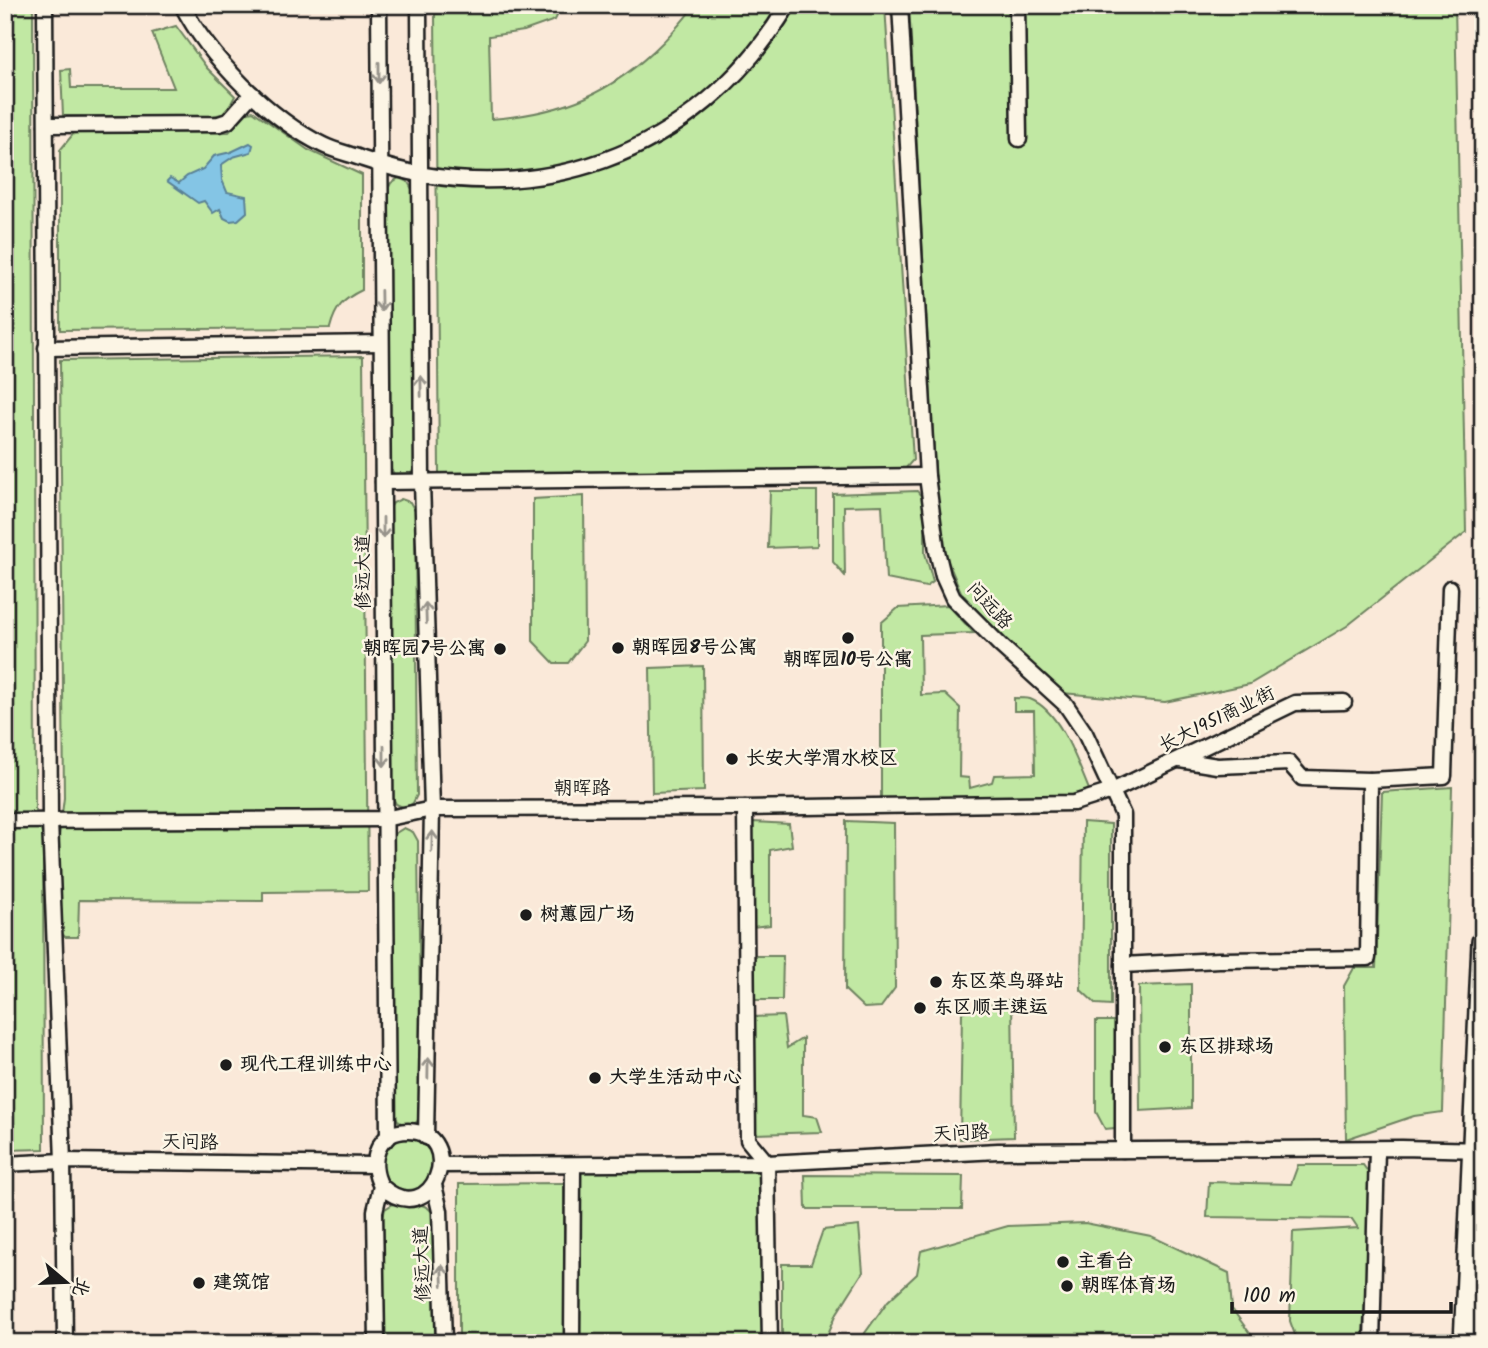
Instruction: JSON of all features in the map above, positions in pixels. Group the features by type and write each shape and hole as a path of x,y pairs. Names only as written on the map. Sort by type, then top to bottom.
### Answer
{"main road":[{"path":"1465,1343 1478,1150 1483,943"},
{"path":"1482,1343 1483,1318"}],"street":[{"path":"45,5 50,821 63,1161 65,1343"},
{"path":"182,5 188,18 222,61 252,94 280,119 323,145 380,165 419,175 472,182 517,181 566,173 616,156 662,132 718,91 758,50 788,5"},
{"name":"修远大道","path":"374,1165 376,1154 388,1138 379,5"},
{"path":"419,5 422,482 432,809 426,1136"},
{"name":"问远路","path":"900,5 927,476 937,551 943,576 953,598 991,637 1066,705 1085,733 1124,815 1123,1150"},
{"path":"1017,5 1019,139"},
{"path":"46,125 219,124 228,121 252,94"},
{"path":"46,348 382,343"},
{"path":"383,482 927,476"},
{"path":"1180,760 1217,766 1289,763 1302,778 1370,780 1444,776 1450,588"},
{"name":"长大1951商业街","path":"1112,791 1295,704 1344,702"},
{"path":"1123,965 1219,960 1368,958 1370,780"},
{"name":"朝晖路","path":"5,821 384,819 432,809 1074,803 1112,791"},
{"path":"745,808 748,1140 767,1163 770,1343"},
{"path":"388,1138 407,1131 426,1136 435,1144 441,1165"},
{"path":"1372,1343 1377,1149"},
{"name":"天问路","path":"441,1165 767,1163 998,1152 1123,1150 1478,1150"},
{"name":"天问路","path":"5,1164 63,1161 374,1165"},
{"path":"374,1165 381,1186 375,1211 377,1343"},
{"name":"修远大道","path":"381,1186 398,1197 408,1198 427,1192 439,1176 441,1165"},
{"path":"572,1343 573,1165"},
{"name":"修远大道","path":"434,1185 440,1211 444,1343"}],"green space":[{"path":"5,5 33,5 35,811 43,837 44,1149 5,1150"},
{"path":"488,5 551,5 557,16 555,20 524,31 489,36 491,119 564,106 605,88 644,60 680,24 694,5 885,5 913,460 905,469 439,473 435,14 468,11"},
{"path":"909,5 1455,5 1466,532 1347,626 1250,684 1165,702 1062,693 996,633 961,592 942,548 936,490"},
{"path":"176,26 207,68 235,96 226,113 213,116 63,116 61,70 70,69 71,88 174,88 152,33"},
{"path":"253,111 308,150 362,175 362,290 341,305 330,328 60,330 60,150 74,133 229,132 248,112"},
{"path":"399,178 408,182 413,191 415,466 411,474 403,479 394,474 389,465 387,191 391,183"},
{"path":"363,356 368,891 263,892 263,901 79,900 78,937 65,937 59,930 59,837 64,798 60,360"},
{"path":"770,491 817,491 817,546 768,548"},
{"path":"917,491 925,501 925,553 933,582 926,587 886,579 882,505 844,506 845,576 833,562 833,494"},
{"path":"584,496 585,641 568,663 554,663 533,641 533,499"},
{"path":"401,499 410,502 415,511 417,795 413,803 405,808 396,804 391,794 388,512 393,503"},
{"path":"948,605 974,633 920,635 921,695 945,694 960,708 959,777 969,778 970,788 992,782 994,775 1035,774 1034,711 1014,711 1014,698 1027,698 1041,705 1059,726 1090,792 1075,798 881,799 881,623 898,608"},
{"path":"703,666 704,791 652,793 650,668"},
{"path":"1452,787 1443,1112 1414,1116 1346,1139 1344,986 1354,968 1376,968 1382,792"},
{"path":"846,821 894,823 895,988 881,1007 864,1008 845,990"},
{"path":"753,822 789,824 792,846 770,850 770,925 752,927"},
{"path":"1083,822 1111,824 1111,1005 1096,1004 1081,990"},
{"path":"404,828 413,832 418,841 421,1113 417,1122 408,1126 399,1122 394,1113 392,841 396,833"},
{"path":"752,956 783,956 782,1000 753,1000"},
{"name":"东区排球场","path":"1191,984 1191,1108 1140,1111 1139,986"},
{"path":"1012,999 1014,1137 960,1139 962,1012"},
{"path":"783,1016 787,1048 803,1038 803,1115 817,1117 822,1132 754,1134 751,1017"},
{"path":"1096,1021 1117,1021 1115,1128 1105,1129 1096,1112"},
{"path":"408,1138 418,1140 426,1146 432,1154 432,1174 426,1182 418,1188 408,1190 398,1188 390,1182 384,1174 382,1164 384,1154 390,1146 398,1140"},
{"path":"1298,1165 1363,1165 1374,1180 1362,1343 1298,1343 1290,1321 1293,1232 1358,1228 1352,1219 1207,1217 1209,1182 1291,1184"},
{"path":"762,1171 763,1343 580,1343 577,1172"},
{"path":"805,1175 963,1176 962,1209 806,1209"},
{"path":"564,1183 565,1343 459,1343 459,1184"},
{"path":"393,1204 421,1205 431,1210 434,1215 435,1343 383,1343 383,1217 385,1209"},
{"name":"朝晖体育场","path":"1085,1223 1151,1236 1229,1273 1232,1309 1257,1343 861,1343 888,1301 917,1274 921,1251 1008,1226"},
{"path":"859,1226 863,1272 837,1313 824,1343 782,1341 782,1264 811,1264 823,1230"}],"water":[{"path":"250,143 253,145 251,152 233,157 221,165 222,180 227,192 246,196 247,212 238,220 230,221 224,218 220,209 213,213 204,201 198,203 167,181 170,178 179,183 203,169 214,156"}],"place":[{"name":"朝晖园10号公寓","path":"848,638"},
{"name":"朝晖园8号公寓","path":"618,648"},
{"name":"朝晖园7号公寓","path":"500,649"},
{"name":"长安大学渭水校区","path":"732,759"},
{"name":"树蕙园广场","path":"526,915"},
{"name":"东区菜鸟驿站","path":"936,982"},
{"name":"东区顺丰速运","path":"920,1008"},
{"name":"东区排球场","path":"1165,1047"},
{"name":"现代工程训练中心","path":"226,1065"},
{"name":"大学生活动中心","path":"595,1078"},
{"name":"主看台","path":"1063,1262"},
{"name":"建筑馆","path":"199,1283"},
{"name":"朝晖体育场","path":"1067,1286"}]}
